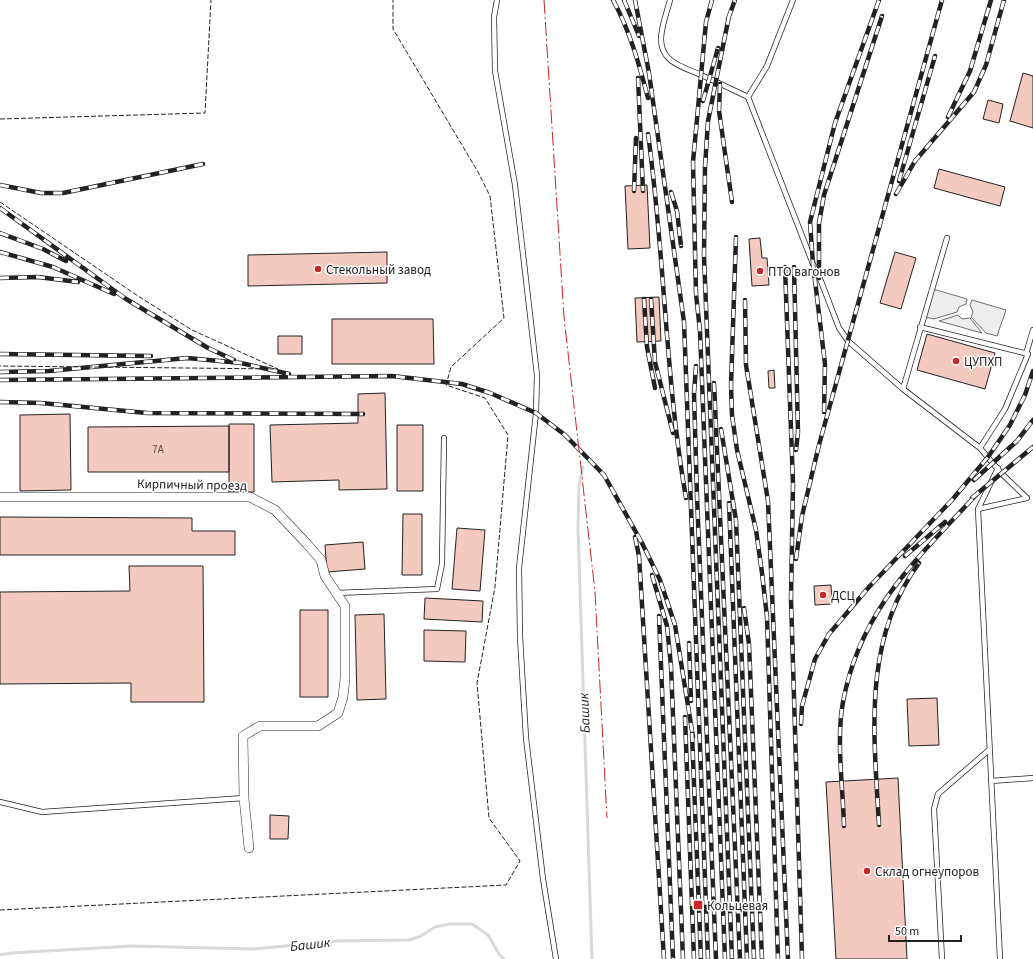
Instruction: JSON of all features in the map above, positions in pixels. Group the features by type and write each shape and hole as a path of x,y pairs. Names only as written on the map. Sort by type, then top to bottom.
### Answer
{"street":[{"name":"Кирпичный проезд","path":"0,497 250,497 275,510 321,560 325,576 345,606 345,678 343,697 338,713 318,726 260,726 243,736 244,798 249,848"}],"lane":[{"path":"497,0 494,17 495,71 515,185 537,375 536,413 519,568 520,637 526,738 543,879 556,959"},
{"path":"670,0 661,38 663,50 672,62 748,97 839,328 854,346 903,389 980,448 1027,498"},
{"path":"748,97 767,66 793,0"},
{"path":"903,389 947,238"},
{"path":"920,327 1026,354"},
{"path":"980,448 1005,409 1022,371 1033,330"},
{"path":"336,593 437,589 442,564 444,438"},
{"path":"998,468 978,509 1000,959"},
{"path":"978,509 1027,498 1033,499"},
{"path":"942,959 934,809 938,794 990,750"},
{"path":"991,781 1033,778"},
{"path":"0,802 42,812 244,798"}],"shaded area":[{"path":"933,289 967,299 966,304 959,307 957,312 934,319 925,317"},
{"path":"972,300 1006,310 997,336 986,333 971,317 973,312 970,305"},
{"path":"958,315 962,319 970,318 982,333 939,321"}],"building":[{"path":"1023,73 1033,76 1033,128 1010,121"},
{"path":"988,100 1003,104 999,123 983,119"},
{"path":"939,169 1005,187 1000,206 934,188"},
{"path":"647,185 650,248 628,249 625,186"},
{"name":"ПТО вагонов","path":"760,238 762,258 767,258 769,285 752,286 749,239"},
{"name":"Стекольный завод","path":"387,252 387,283 248,286 248,255"},
{"path":"895,252 916,258 901,309 880,303"},
{"path":"659,297 661,341 637,342 635,298"},
{"path":"332,319 433,319 434,364 332,364"},
{"name":"ЦУПХП","path":"927,334 995,353 985,389 917,370"},
{"path":"278,336 302,336 302,354 278,354"},
{"path":"774,370 775,388 769,388 768,371"},
{"path":"385,393 387,489 339,490 339,480 272,482 270,425 358,423 358,394"},
{"path":"70,414 71,490 20,491 20,415"},
{"path":"229,424 254,424 254,492 229,492"},
{"path":"397,425 423,425 423,491 397,491"},
{"path":"229,426 229,472 88,472 88,427"},
{"path":"403,514 422,514 422,575 402,575"},
{"path":"0,517 192,518 192,531 235,531 235,555 0,555"},
{"path":"457,528 485,530 480,591 452,589"},
{"path":"363,542 365,569 327,572 325,545"},
{"path":"129,566 203,566 204,702 131,702 131,683 0,684 0,592 130,591"},
{"name":"ДСЦ","path":"831,585 832,604 815,605 814,586"},
{"path":"425,598 483,601 482,622 424,619"},
{"path":"300,610 328,610 328,697 300,697"},
{"path":"384,614 386,699 357,700 355,615"},
{"path":"424,630 466,631 465,662 424,661"},
{"path":"937,698 939,745 909,746 907,699"},
{"name":"Склад огнеупоров","path":"898,778 907,959 836,959 826,782"},
{"path":"270,815 289,816 288,839 270,839"}],"waterway":[{"name":"Башик","path":"583,467 579,486 578,528 592,959"},
{"name":"Башик","path":"0,955 132,946 253,949 337,941 409,940 421,936 435,927 450,924 472,924 488,935 499,954 504,959"}],"railway":[{"path":"613,0 629,36 648,98"},
{"path":"624,0 639,36"},
{"path":"635,0 649,73 684,322 708,959"},
{"path":"712,0 706,22 693,162 696,294 700,331 725,959"},
{"path":"728,19 735,0"},
{"path":"824,412 825,364 813,264 810,222 835,123 879,0"},
{"path":"796,559 802,516 819,445 942,0"},
{"path":"948,117 970,71 991,0"},
{"path":"896,194 915,161 974,92 986,65 1004,0"},
{"path":"729,16 708,121 705,167 704,256 732,959"},
{"path":"819,278 819,223 824,195 882,16"},
{"path":"703,101 718,48"},
{"path":"899,181 935,56"},
{"path":"638,78 643,191"},
{"path":"720,84 719,111 732,202"},
{"path":"648,134 654,179 669,362 679,453 686,498"},
{"path":"634,191 636,138"},
{"path":"0,185 41,193 63,193 203,164"},
{"path":"671,192 677,211 681,246"},
{"path":"0,208 126,299 208,348 234,360"},
{"path":"0,233 43,249 66,261"},
{"path":"736,237 731,385 732,415 737,450 756,530 767,617 778,959"},
{"path":"0,252 53,267 114,294"},
{"path":"785,267 793,484 791,599 802,959"},
{"path":"794,267 798,432 796,450"},
{"path":"0,278 38,277 78,282"},
{"path":"644,299 647,347 655,388"},
{"path":"651,299 655,362 673,433"},
{"path":"745,300 746,365 768,501 788,959"},
{"path":"0,354 151,356"},
{"path":"0,372 49,371 187,358 241,363 289,374"},
{"path":"696,366 694,394 697,496 716,959"},
{"path":"801,724 802,706 815,659 829,634 869,587 952,500 988,457 1010,425 1025,395 1033,371"},
{"path":"0,380 392,376 462,384 490,393 536,413 565,435 604,475 642,543 660,580 675,625 693,737"},
{"path":"714,383 740,959"},
{"path":"0,402 41,403 147,413 363,414"},
{"path":"974,480 1017,441 1033,420"},
{"path":"721,429 736,520 754,959"},
{"path":"972,498 1033,447"},
{"path":"844,826 840,764 840,732 843,702 851,669 863,640 877,613 893,588 932,542 976,495"},
{"path":"729,503 747,959"},
{"path":"905,556 945,522"},
{"path":"635,537 639,556 664,959"},
{"path":"879,825 874,723 880,656 888,624 901,593 919,563"},
{"path":"652,575 667,626 671,666 683,959"},
{"path":"744,608 749,644 762,959"},
{"path":"659,616 673,959"},
{"path":"689,643 691,701"},
{"path":"685,717 694,959"},
{"path":"692,733 701,959"}],"fence":[{"path":"0,119 205,113 211,0"},
{"path":"0,910 506,885 520,861 489,818 477,683 495,587 508,435 485,398 446,385 451,367 504,318 490,196 478,172 393,29 393,0"},
{"path":"0,202 138,296 192,330 278,369 0,366"}],"power":[{"path":"544,0 564,317 595,592 607,818"}],"place":[{"name":"Стекольный завод","path":"318,269"},
{"name":"ПТО вагонов","path":"760,271"},
{"name":"ЦУПХП","path":"956,361"},
{"name":"ДСЦ","path":"823,595"},
{"name":"Склад огнеупоров","path":"867,871"},
{"name":"Кольцевая","path":"698,905"}]}
